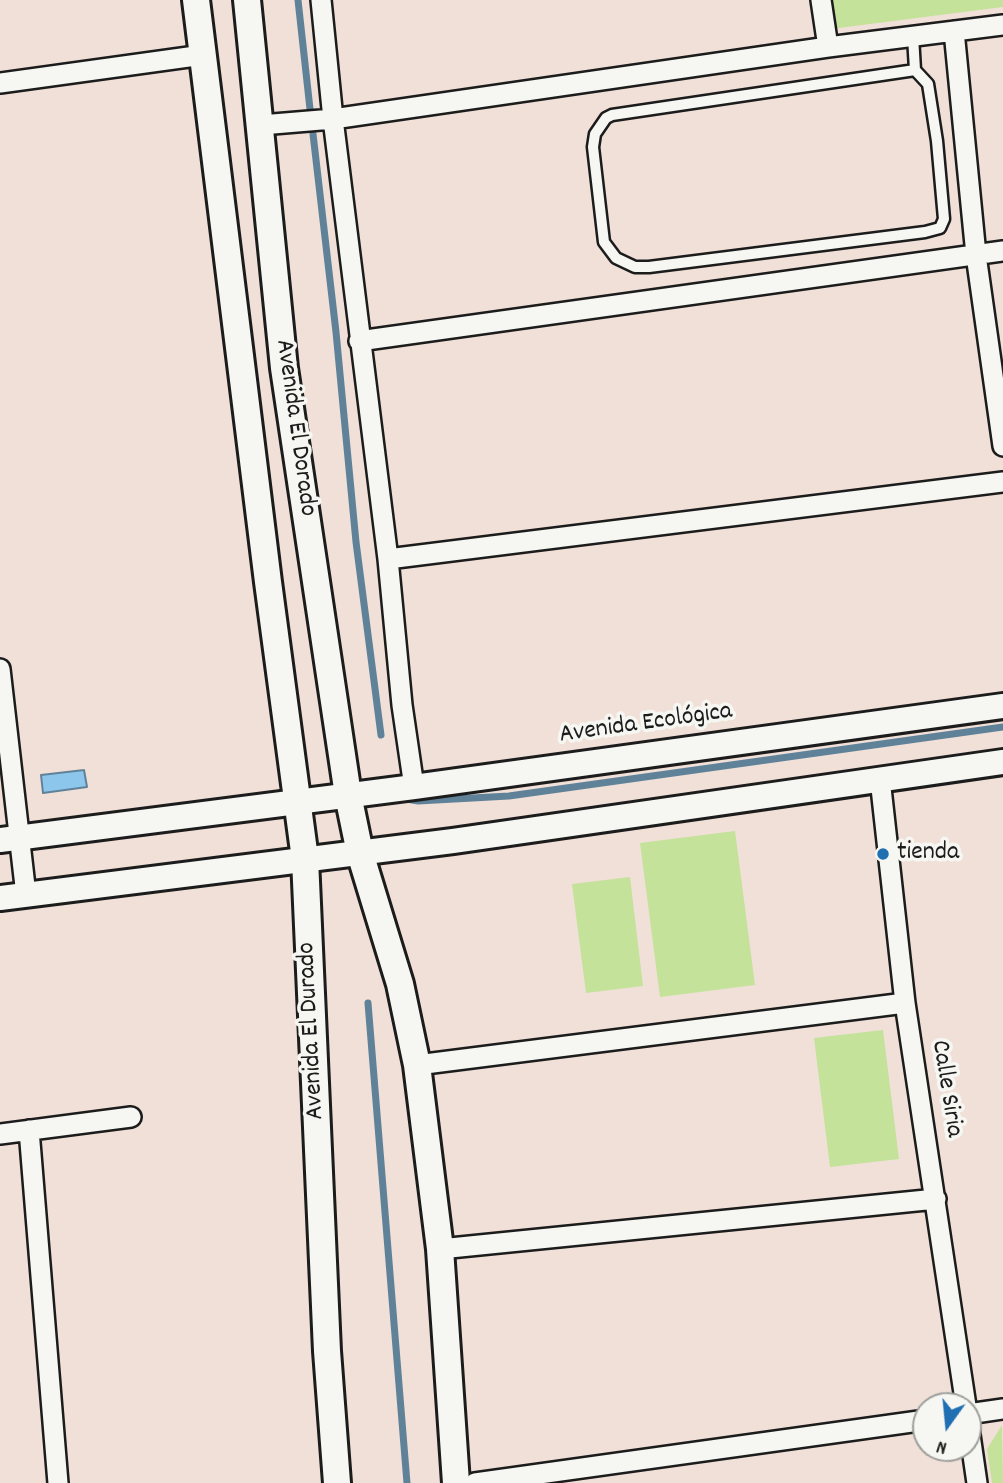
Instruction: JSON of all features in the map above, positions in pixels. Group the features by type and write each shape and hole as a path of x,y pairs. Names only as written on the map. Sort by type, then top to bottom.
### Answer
{"main road":[{"name":"Avenida El Dorado","path":"196,0 268,582"},
{"name":"Avenida El Dorado","path":"247,0 284,368 348,795 360,853"},
{"name":"Avenida El Durado","path":"268,582 305,859 327,1351 337,1483"},
{"path":"360,853 400,984 417,1065 440,1249 456,1483"}],"street":[{"path":"321,0 359,341 388,559 402,705 414,787"},
{"path":"821,0 828,47"},
{"path":"261,125 333,119 828,47 1003,25"},
{"path":"954,31 976,254 1003,446"},
{"path":"0,83 203,55"},
{"path":"359,341 1003,251"},
{"path":"388,559 1003,482"},
{"path":"0,668 10,839 26,895"},
{"name":"Avenida Ecológica","path":"10,839 1003,706"},
{"path":"0,898 360,853 1003,762"},
{"name":"Calle Siria","path":"880,779 905,1003 964,1392"},
{"path":"417,1065 905,1003"},
{"path":"0,1134 131,1117"},
{"path":"29,1130 58,1483"},
{"path":"440,1249 936,1199"},
{"path":"982,1412 1003,1409"},
{"path":"475,1483 912,1422"},
{"path":"974,1462 977,1483"}],"lane":[{"path":"913,36 915,70 928,84 937,141 944,219 940,228 889,237 649,267 635,267 615,258 604,243 593,146 595,134 606,118 915,70"}],"green space":[{"path":"819,0 1003,0 1003,7 823,30"},
{"path":"735,831 755,985 660,997 640,843"},
{"path":"630,877 643,986 586,993 572,884"},
{"path":"883,1030 899,1159 830,1167 814,1038"},
{"path":"1002,1425 1003,1483 992,1483 987,1449"}],"water":[{"path":"84,770 87,787 43,793 41,775"}],"waterway":[{"path":"298,0 310,109"},
{"path":"313,134 336,332 356,542 381,735"},
{"path":"401,798 418,801 509,796 1003,727"},
{"path":"368,1003 407,1483"}],"place":[{"name":"tienda","path":"883,854"}]}
